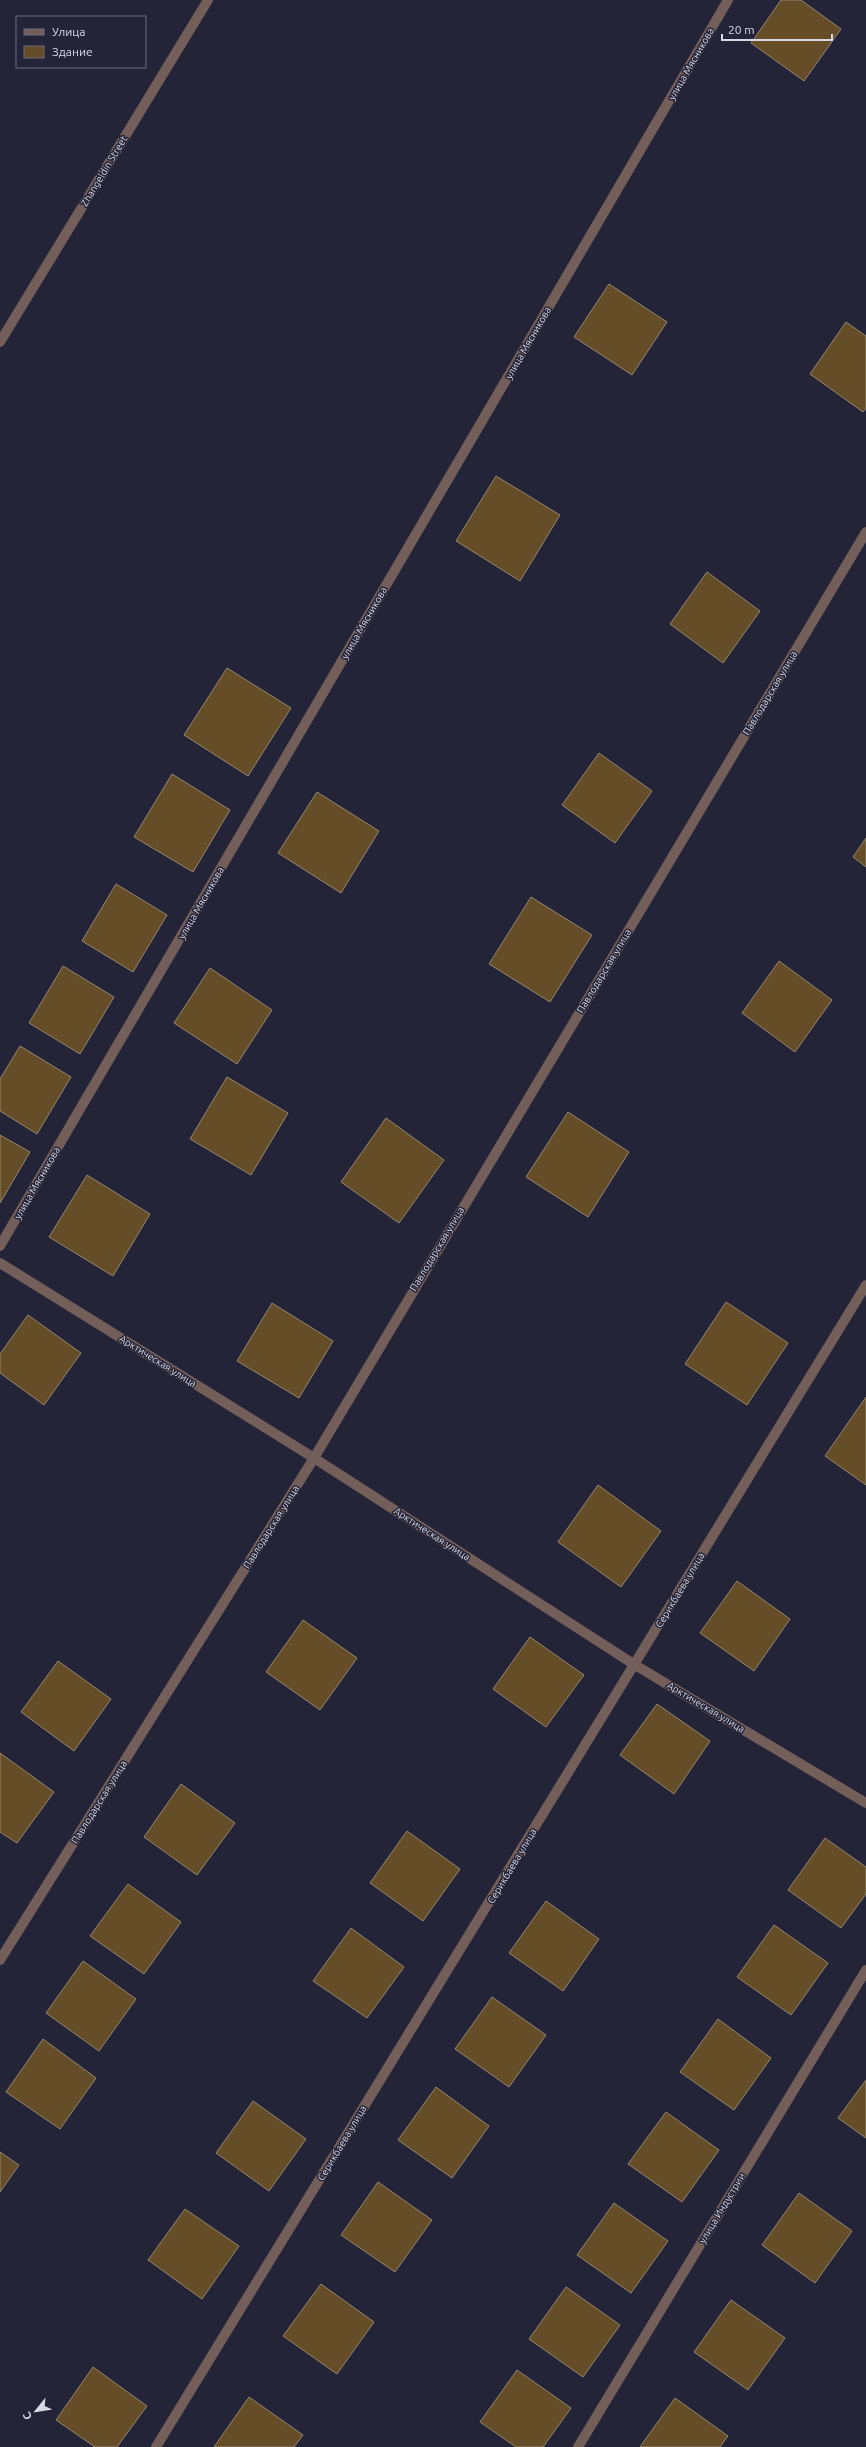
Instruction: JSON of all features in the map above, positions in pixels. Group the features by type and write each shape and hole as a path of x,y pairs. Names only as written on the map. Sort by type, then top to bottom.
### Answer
{"street":[{"name":"Zhangeldin Street","path":"0,342 208,0"},
{"name":"улица Мясникова","path":"0,1246 728,0"},
{"name":"Павлодарская улица","path":"0,1960 314,1458 866,532"},
{"name":"Арктическая улица","path":"0,1263 314,1458 634,1665 866,1803"},
{"name":"Серикбаева улица","path":"156,2447 866,1285"},
{"name":"улица Индустрии","path":"578,2447 866,1970"}],"building":[{"path":"781,0 801,0 841,29 804,81 751,43"},
{"path":"609,284 667,322 632,375 574,337"},
{"path":"846,322 866,336 866,408 863,412 810,374"},
{"path":"496,476 560,515 520,581 456,541"},
{"path":"707,572 760,611 723,663 670,624"},
{"path":"227,668 291,708 248,776 184,735"},
{"path":"599,753 652,791 615,843 562,805"},
{"path":"172,774 230,810 193,872 134,837"},
{"path":"317,792 379,831 341,893 278,853"},
{"path":"866,838 866,867 853,857"},
{"path":"116,884 167,915 133,972 82,941"},
{"path":"531,897 592,935 550,1002 489,964"},
{"path":"779,961 832,1000 795,1052 742,1013"},
{"path":"63,966 114,997 80,1054 29,1023"},
{"path":"210,968 272,1010 237,1064 174,1023"},
{"path":"20,1046 71,1077 37,1134 0,1111 0,1079"},
{"path":"227,1077 288,1113 251,1175 190,1139"},
{"path":"568,1112 629,1152 588,1217 526,1177"},
{"path":"386,1118 444,1160 399,1223 341,1182"},
{"path":"0,1135 30,1152 0,1203"},
{"path":"87,1175 150,1214 113,1276 49,1237"},
{"path":"726,1302 788,1343 747,1405 685,1364"},
{"path":"272,1303 333,1341 299,1398 237,1361"},
{"path":"28,1315 81,1353 44,1405 0,1373 0,1354"},
{"path":"866,1397 866,1485 825,1456"},
{"path":"598,1485 661,1531 621,1587 558,1542"},
{"path":"737,1581 790,1619 754,1671 700,1633"},
{"path":"303,1620 357,1658 320,1710 266,1672"},
{"path":"530,1637 584,1675 546,1727 493,1689"},
{"path":"58,1661 111,1699 74,1751 21,1712"},
{"path":"657,1704 710,1741 674,1794 620,1755"},
{"path":"0,1753 54,1792 17,1843 0,1832"},
{"path":"181,1784 235,1823 197,1875 144,1837"},
{"path":"407,1831 460,1869 423,1921 370,1883"},
{"path":"825,1838 866,1867 866,1894 841,1928 788,1890"},
{"path":"128,1884 181,1922 144,1974 90,1936"},
{"path":"546,1901 599,1939 563,1991 509,1953"},
{"path":"774,1925 828,1963 791,2015 737,1977"},
{"path":"351,1928 404,1967 367,2018 313,1981"},
{"path":"83,1961 136,1999 99,2051 46,2013"},
{"path":"492,1997 546,2035 509,2087 455,2049"},
{"path":"718,2019 771,2058 734,2110 680,2072"},
{"path":"43,2039 96,2078 60,2129 6,2092"},
{"path":"866,2080 866,2138 838,2118"},
{"path":"436,2087 489,2126 452,2178 398,2140"},
{"path":"253,2101 306,2139 269,2191 216,2153"},
{"path":"666,2112 719,2150 682,2202 628,2164"},
{"path":"0,2152 19,2165 0,2192"},
{"path":"378,2182 432,2220 395,2272 341,2235"},
{"path":"799,2193 852,2231 815,2283 762,2245"},
{"path":"614,2203 668,2241 631,2293 577,2255"},
{"path":"185,2209 239,2246 202,2299 148,2260"},
{"path":"321,2284 374,2322 337,2374 283,2336"},
{"path":"566,2287 620,2325 583,2377 529,2339"},
{"path":"731,2300 785,2338 748,2390 694,2352"},
{"path":"93,2367 147,2406 117,2447 95,2447 56,2420"},
{"path":"517,2370 571,2408 543,2447 516,2447 480,2422"},
{"path":"249,2397 303,2435 294,2447 214,2447"},
{"path":"675,2398 728,2436 720,2447 640,2447"}]}
